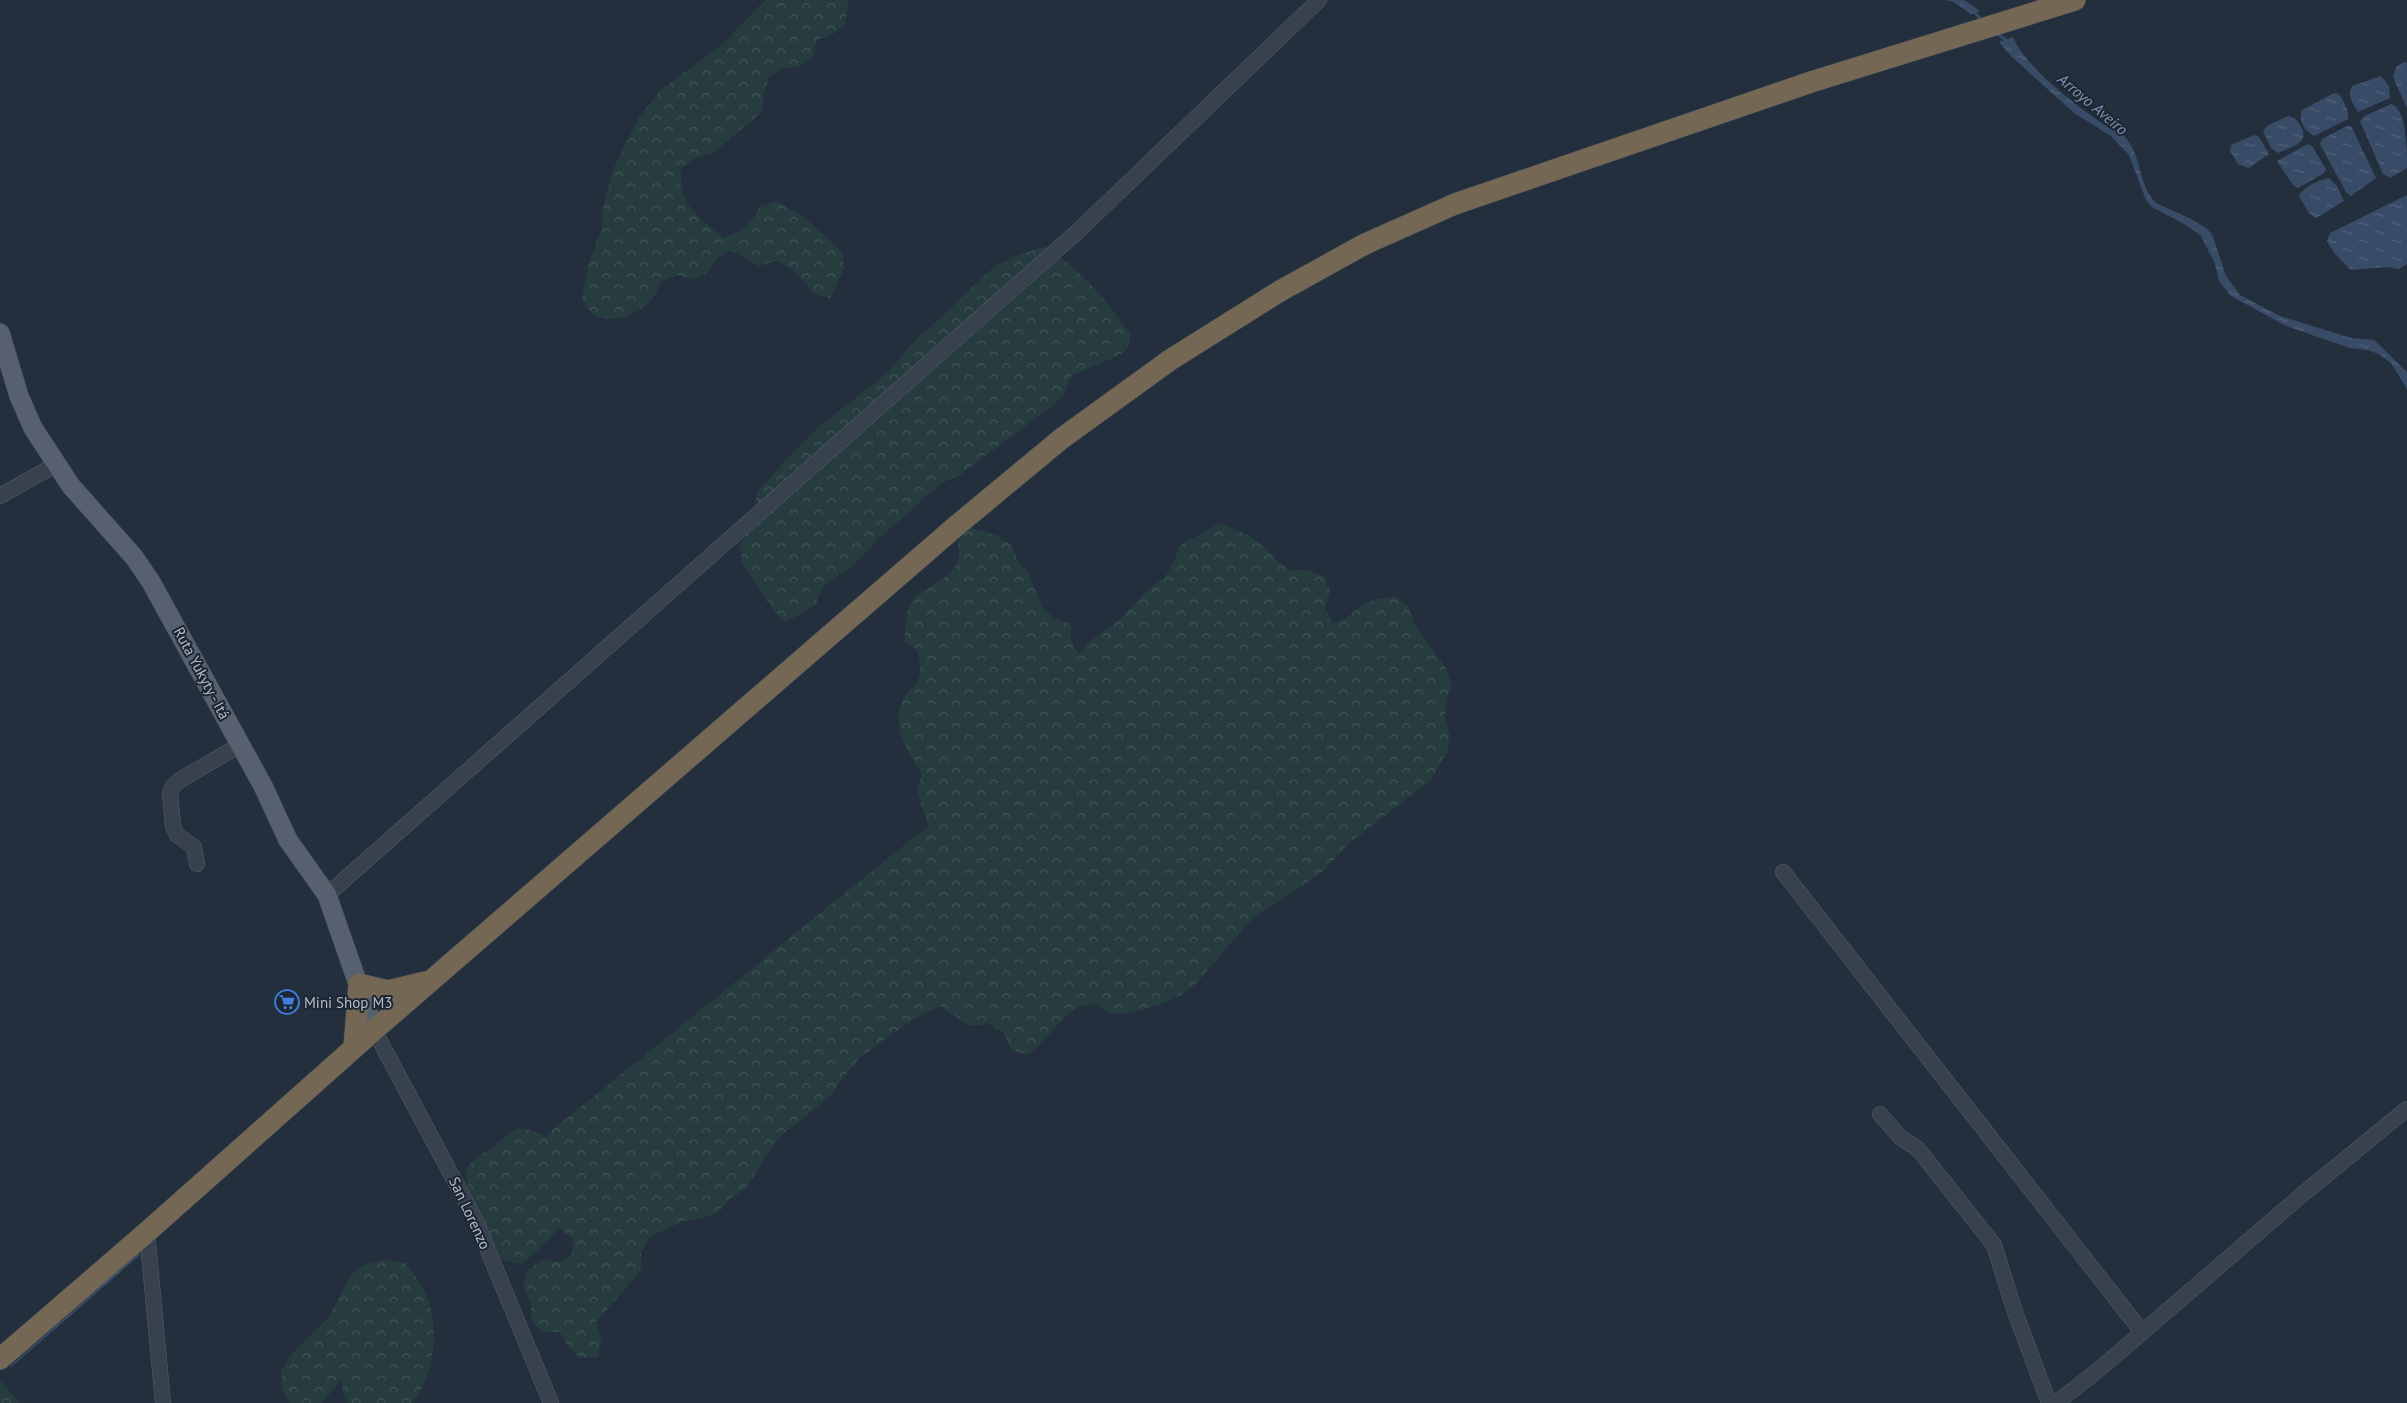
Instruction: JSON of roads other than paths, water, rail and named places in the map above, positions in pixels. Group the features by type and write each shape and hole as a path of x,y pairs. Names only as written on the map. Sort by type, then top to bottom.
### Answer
{"highway":[{"path":"0,1359 354,1047 954,527 1061,439 1170,360 1280,291 1365,244 1456,204 1811,82 2075,0"},
{"path":"354,1047 359,984 388,991 430,981"}],"main road":[{"name":"Ruta Yukyty - Itá","path":"0,334 19,396 33,428 71,486 134,556 170,615 240,744 288,840 327,895 374,1030"}],"street":[{"path":"327,895 1077,232 1319,0"},
{"path":"0,496 57,464"},
{"path":"197,864 194,846 176,835 173,826 170,793 173,786 180,780 240,744"},
{"path":"1783,872 2142,1332"},
{"name":"San Lorenzo","path":"374,1030 475,1219 551,1403"},
{"path":"2056,1403 2142,1332 2228,1257 2407,1110"},
{"path":"1880,1114 1900,1137 1918,1149 1994,1245 2015,1312 2049,1403"},
{"path":"146,1232 163,1403"}],"water":[{"path":"1946,0 1964,0 1980,11 1971,14 1954,2"},
{"path":"2013,37 2019,49 2029,61 2054,86 2095,118 2123,135 2134,151 2146,187 2156,203 2189,218 2212,234 2226,276 2240,295 2280,316 2351,338 2374,340 2407,372 2407,389 2391,363 2379,354 2350,348 2286,326 2231,296 2219,281 2215,264 2201,236 2186,225 2152,207 2146,200 2129,155 2111,136 2074,113 2012,57 1999,42"},
{"path":"2404,62 2407,63 2407,108 2393,77 2396,67"},
{"path":"2381,76 2389,86 2390,98 2358,112 2350,96 2352,86"},
{"path":"2334,93 2339,94 2344,103 2348,119 2314,136 2307,131 2301,121 2302,110"},
{"path":"2391,104 2400,113 2403,122 2407,168 2390,178 2383,174 2360,121 2365,116"},
{"path":"2288,116 2294,118 2300,125 2303,131 2302,140 2278,153 2271,148 2263,131 2267,126"},
{"path":"2347,126 2351,126 2376,178 2351,196 2346,192 2320,144 2322,139"},
{"path":"2254,135 2259,137 2269,154 2249,168 2238,164 2230,151 2231,145"},
{"path":"2308,144 2312,146 2326,169 2324,173 2298,188 2293,185 2277,161"},
{"path":"2329,178 2337,186 2344,201 2316,218 2309,213 2299,196 2312,184"},
{"path":"2407,195 2407,264 2399,269 2387,267 2351,270 2335,254 2327,241 2330,233"},
{"path":"139,1253 140,1255 10,1368 10,1366"}],"waterway":[{"name":"Arroyo Aveiro","path":"1973,11 1983,21"},
{"name":"Arroyo Aveiro","path":"1997,33 2008,42"}],"place":[{"name":"Mini Shop M3","path":"287,1002"}]}
